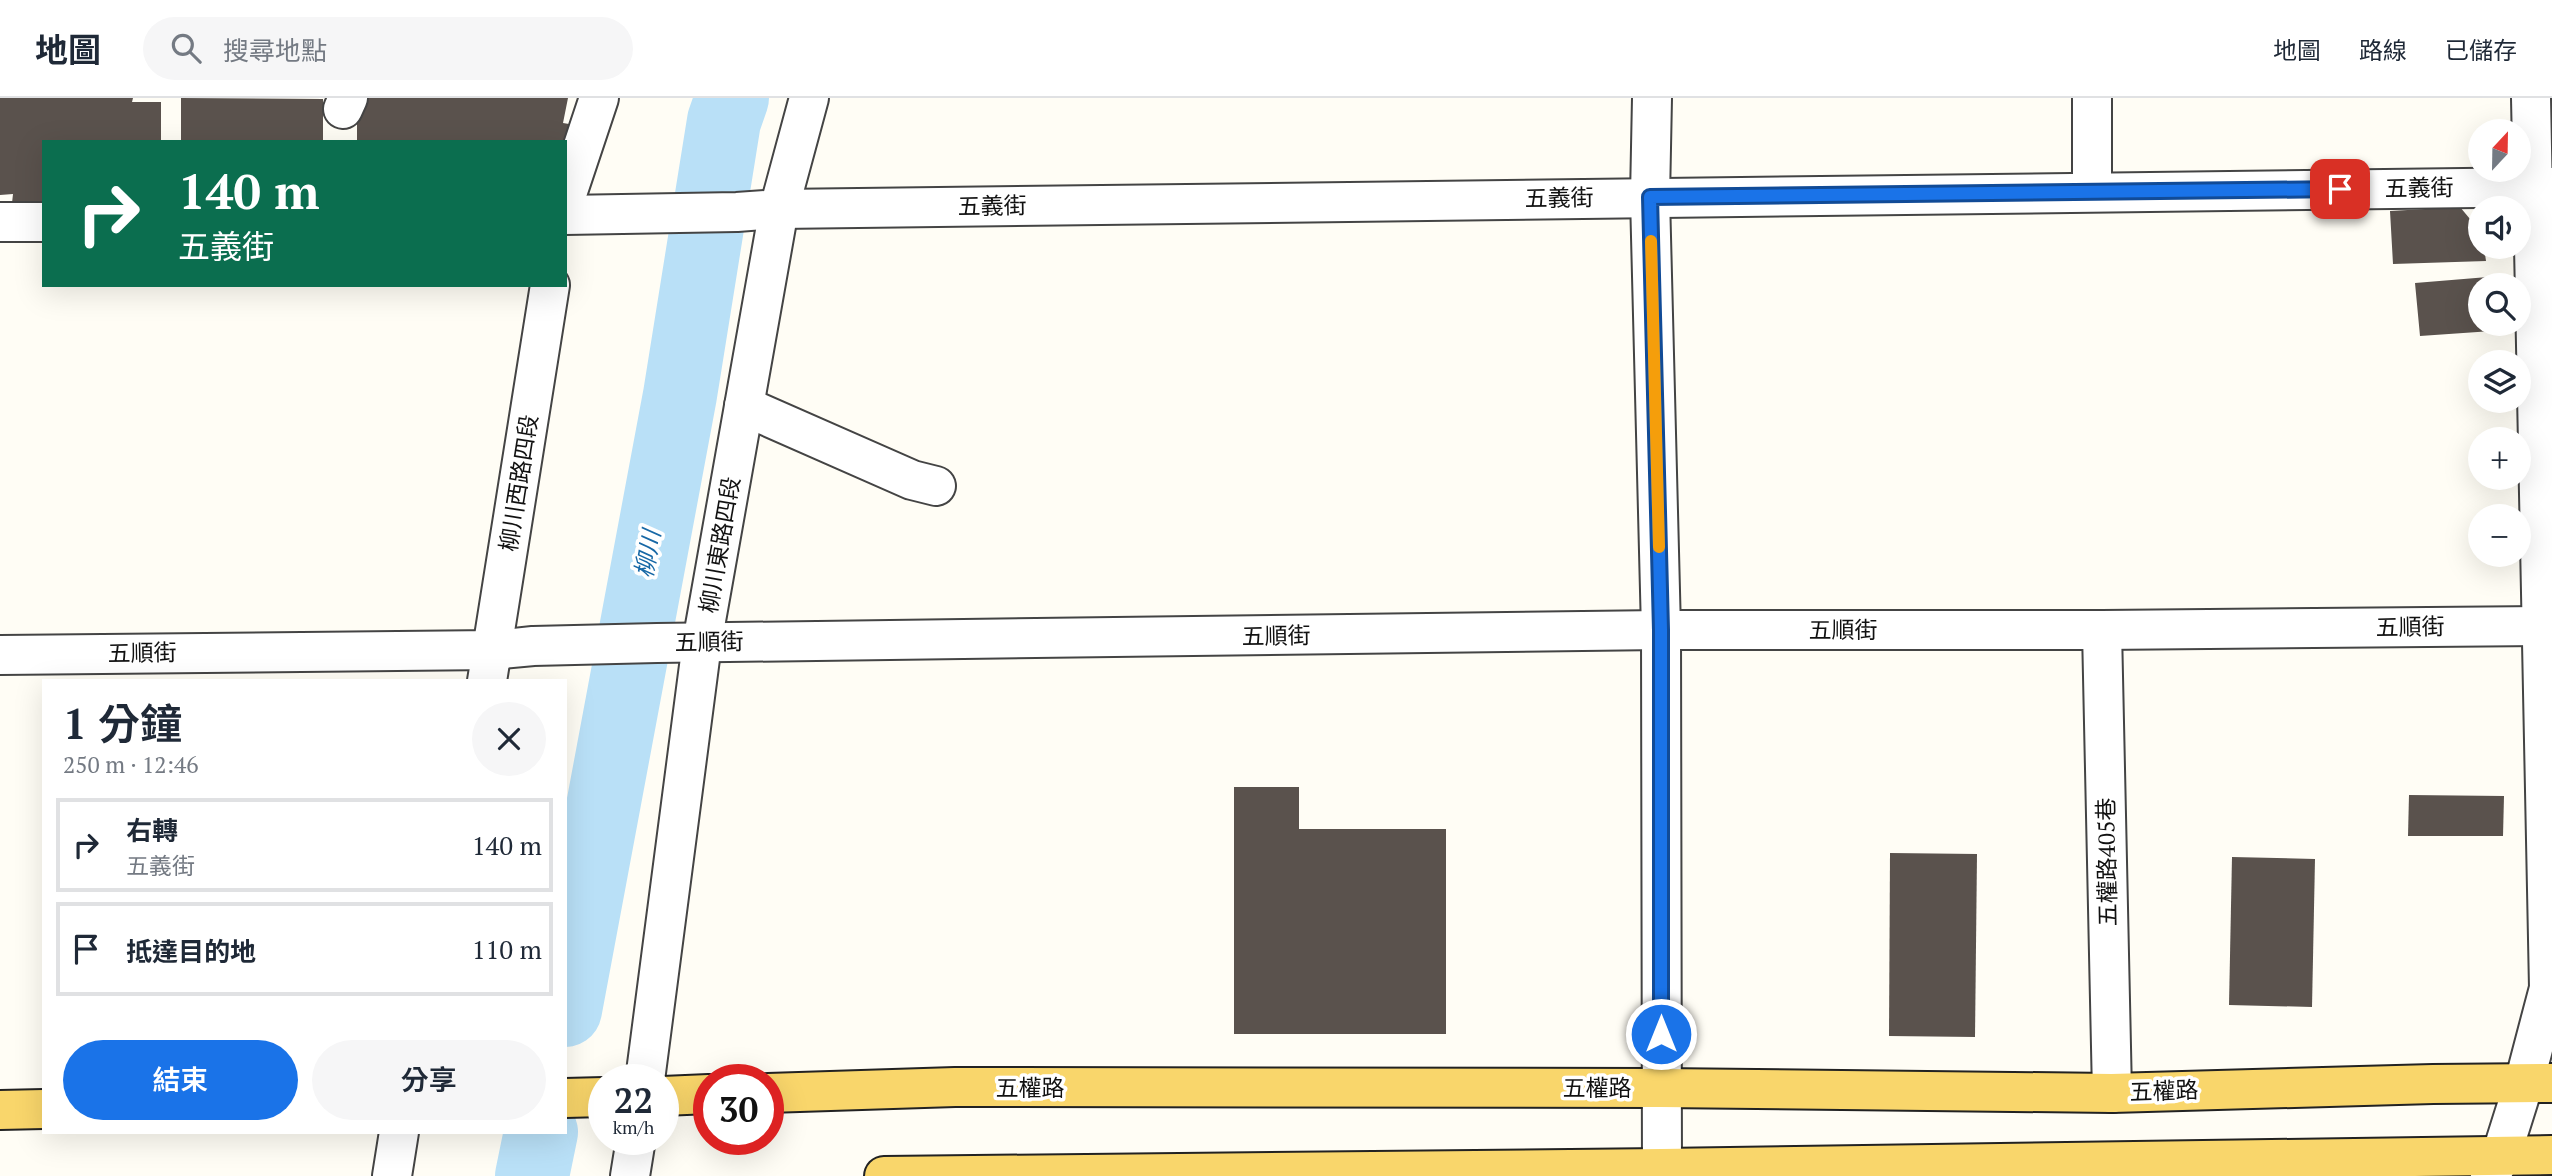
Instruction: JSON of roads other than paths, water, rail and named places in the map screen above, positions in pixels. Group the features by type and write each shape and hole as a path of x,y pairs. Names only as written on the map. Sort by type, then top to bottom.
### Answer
{"main road":[{"name":"五權路","path":"784,1092 955,1087 1661,1088 2112,1093 2538,1083"},
{"path":"567,1098 588,1097"},
{"path":"0,1110 42,1109"},
{"path":"884,1176 2495,1166 2552,1155"}],"street":[{"path":"571,210 599,98"},
{"name":"柳川東路四段","path":"647,1064 702,643 779,209 809,98"},
{"path":"1652,98 1650,197 1661,630 1662,1172"},
{"path":"2092,98 2092,192"},
{"path":"2495,1166 2538,1083 2549,988 2542,187 2531,98"},
{"name":"五義街","path":"571,210 737,212 779,209 2542,187"},
{"path":"0,222 42,222"},
{"name":"柳川西路四段","path":"490,665 550,287"},
{"path":"744,406 912,480 936,486"},
{"name":"五順街","path":"0,655 490,665 533,646 657,643 1661,630 2547,626"},
{"name":"五權路405巷","path":"2102,630 2112,1093"},
{"path":"392,1176 399,1134"},
{"path":"630,1176 633,1155"}],"waterway":[{"name":"柳川","path":"567,999 680,395 724,121 732,98"},
{"name":"柳川","path":"532,1176 541,1134"}]}
